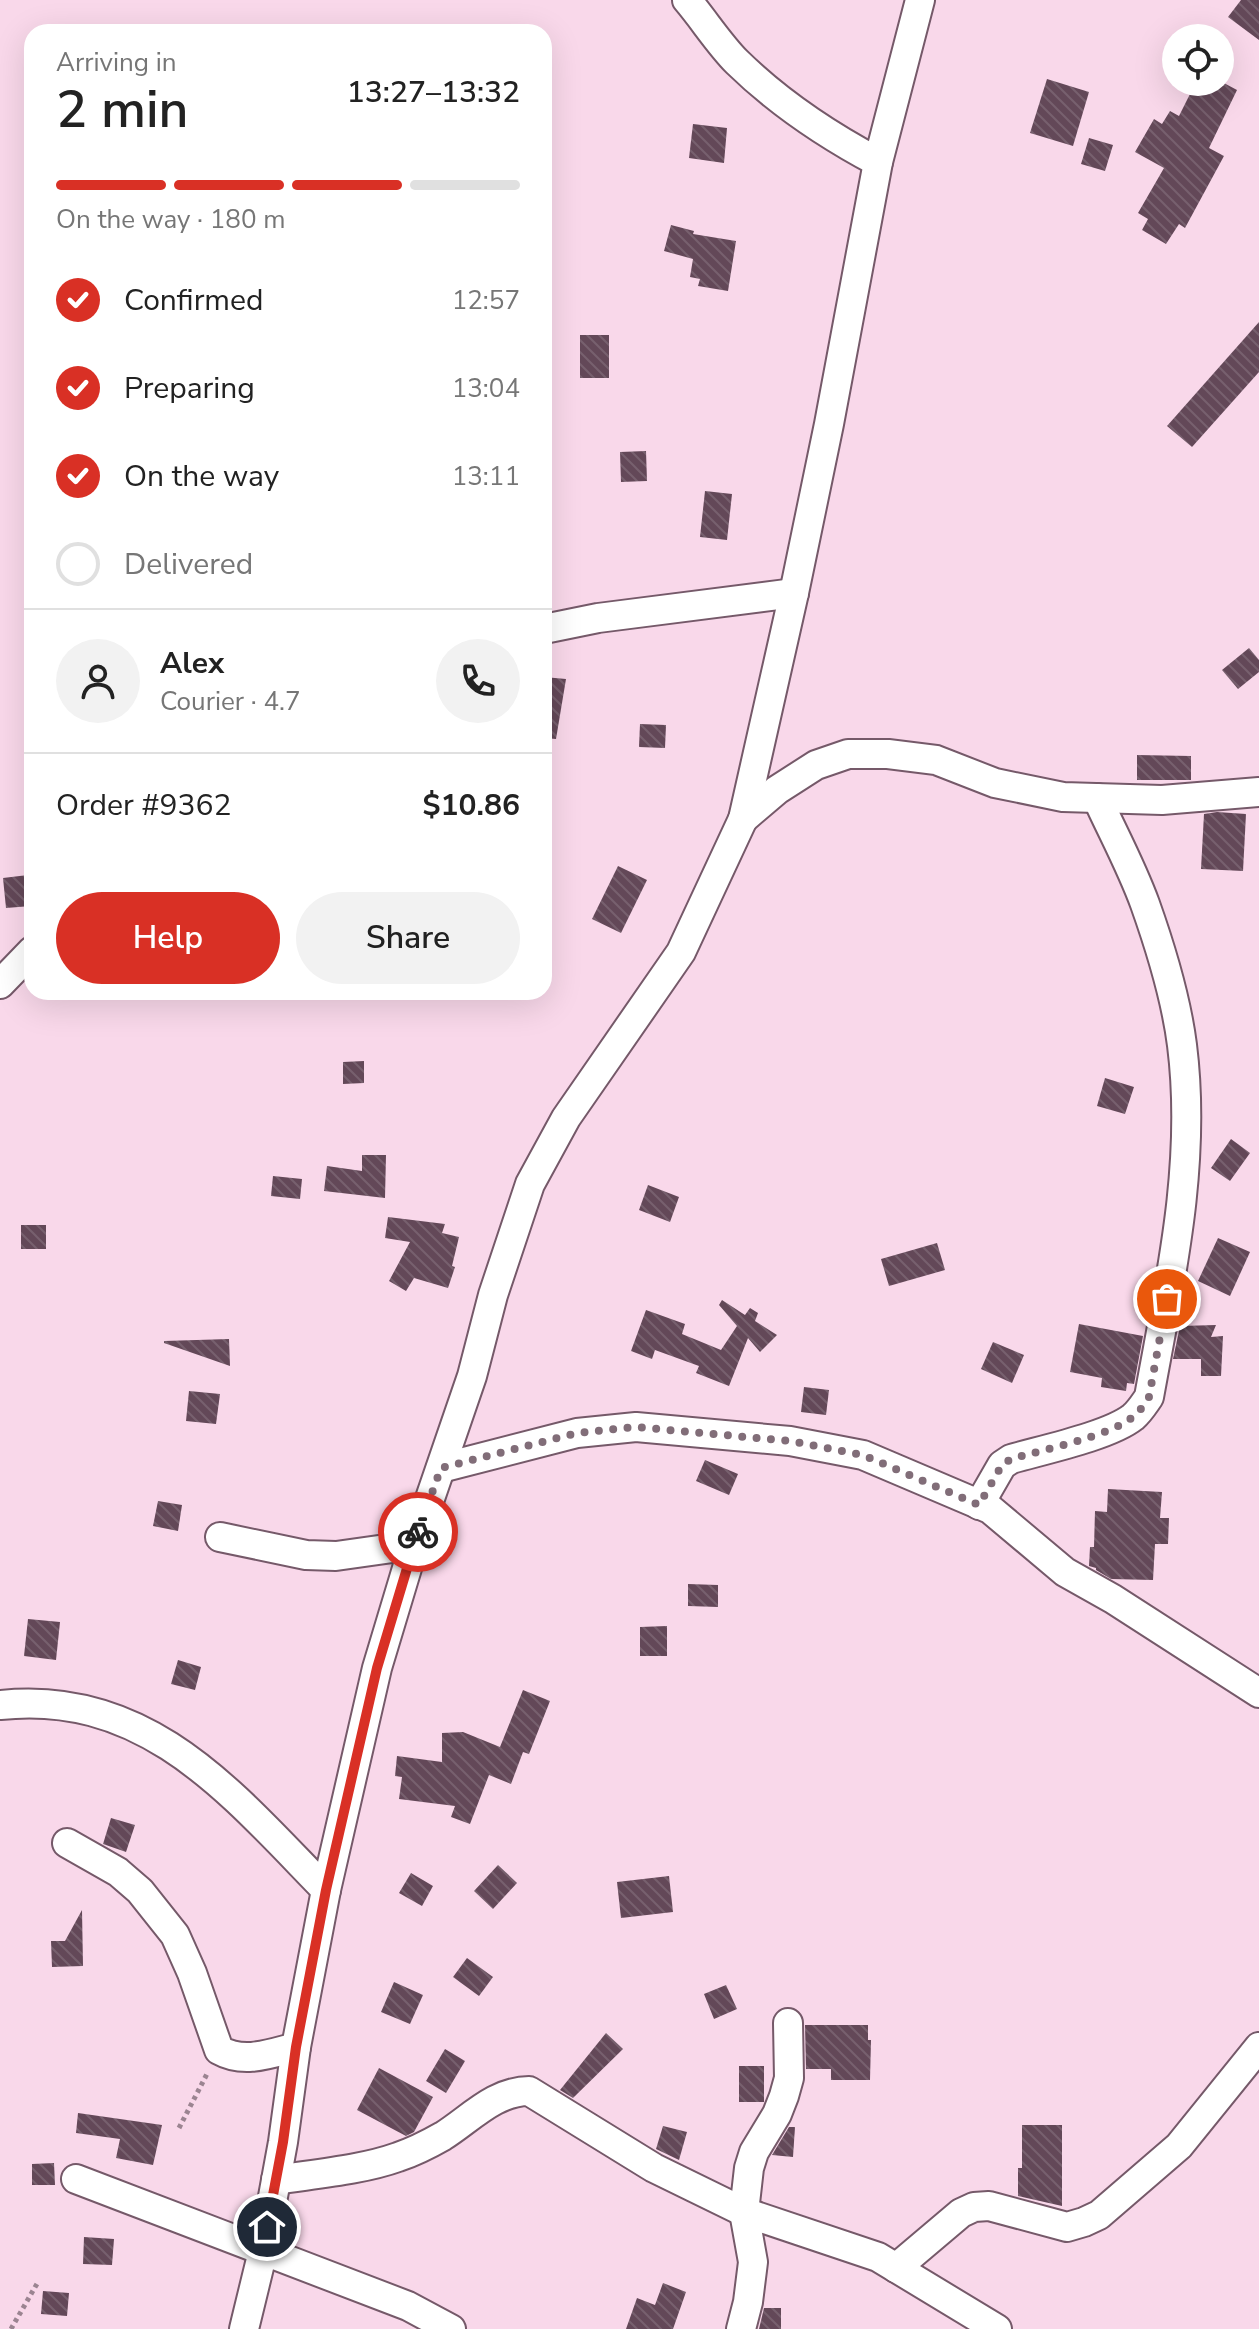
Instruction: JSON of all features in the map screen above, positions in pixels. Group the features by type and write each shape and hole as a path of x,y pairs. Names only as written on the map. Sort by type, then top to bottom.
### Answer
{"street":[{"path":"687,0 736,61 784,105 842,143 878,162"},
{"path":"244,2329 263,2251 296,2047 326,1890 377,1668 414,1545 472,1376 493,1295 530,1184 566,1118 681,952 743,819 794,593 878,162 920,0"},
{"path":"552,627 598,618 794,593"},
{"path":"743,819 777,790 816,765 848,754 888,754 936,760 995,783 1063,797 1162,800 1259,792"},
{"path":"979,1505 1002,1465 1011,1459 1094,1435 1131,1419 1149,1397 1182,1210 1187,1117 1182,1045 1171,989 1145,903 1097,798"},
{"path":"0,984 24,959"},
{"path":"441,1468 577,1433 636,1427 790,1441 863,1455 990,1509 1065,1572 1113,1599 1259,1693"},
{"path":"220,1537 306,1555 336,1556 414,1545"},
{"path":"0,1705 28,1702 65,1704 125,1722 166,1742 236,1797 326,1890"},
{"path":"67,1843 118,1872 140,1891 175,1935 219,2050 232,2057 255,2057 296,2047"},
{"path":"741,2329 753,2262 744,2212 749,2168 754,2152 777,2114 789,2078 788,2023"},
{"path":"896,2268 961,2213 974,2207 989,2206 1067,2227 1099,2215 1179,2146 1259,2047"},
{"path":"276,2180 397,2157 440,2138 502,2095 529,2091 654,2168 744,2212 878,2257 997,2329"},
{"path":"76,2179 408,2306 451,2329"}],"path":[{"path":"179,2128 219,2050"},
{"path":"11,2329 38,2282"}],"building":[{"path":"1241,0 1259,0 1259,40 1228,17"},
{"path":"1047,79 1089,92 1073,146 1030,133"},
{"path":"1234,88 1237,90 1209,148 1224,156 1185,228 1179,224 1166,244 1142,230 1148,219 1138,213 1164,168 1135,152 1154,119 1162,124 1170,111 1179,116 1189,96 1234,96"},
{"path":"693,124 727,128 724,163 689,158"},
{"path":"1089,138 1113,145 1105,171 1081,164"},
{"path":"671,225 694,231 693,234 736,241 728,291 698,286 700,279 690,277 693,259 664,251"},
{"path":"1259,322 1259,372 1192,447 1167,426"},
{"path":"580,335 609,335 609,378 580,378"},
{"path":"646,451 647,481 621,482 620,452"},
{"path":"705,491 732,494 727,540 700,537"},
{"path":"1249,648 1259,660 1259,672 1238,689 1222,670"},
{"path":"552,678 566,679 556,739 552,739"},
{"path":"640,724 666,725 665,748 639,747"},
{"path":"1137,755 1191,756 1191,780 1137,780"},
{"path":"1204,814 1246,814 1243,871 1201,869"},
{"path":"618,866 647,880 621,933 592,919"},
{"path":"24,875 24,907 6,908 3,878"},
{"path":"364,1061 364,1083 343,1084 343,1062"},
{"path":"1105,1078 1134,1087 1125,1114 1097,1106"},
{"path":"1231,1139 1250,1153 1230,1181 1211,1168"},
{"path":"362,1155 386,1155 385,1198 324,1191 327,1166 362,1171"},
{"path":"273,1176 302,1179 300,1199 271,1196"},
{"path":"648,1185 679,1197 670,1222 639,1210"},
{"path":"388,1217 445,1224 442,1233 459,1237 452,1266 455,1267 448,1288 414,1278 406,1291 389,1281 410,1242 385,1238"},
{"path":"21,1225 46,1225 46,1249 21,1249"},
{"path":"1218,1238 1250,1252 1230,1296 1198,1281"},
{"path":"937,1243 945,1270 889,1286 881,1259"},
{"path":"722,1300 745,1315 750,1308 758,1313 755,1321 777,1335 760,1352 748,1338 729,1386 696,1373 699,1366 655,1350 652,1359 631,1351 646,1310 685,1324 682,1334 721,1350 737,1326 719,1305"},
{"path":"1079,1324 1143,1336 1134,1384 1127,1383 1126,1391 1101,1387 1102,1378 1070,1372"},
{"path":"1216,1325 1211,1337 1223,1336 1221,1376 1201,1376 1201,1359 1173,1359 1180,1326"},
{"path":"229,1339 230,1366 164,1343 164,1341"},
{"path":"993,1342 1024,1355 1012,1383 981,1369"},
{"path":"804,1387 829,1390 826,1415 801,1412"},
{"path":"189,1391 220,1394 216,1424 186,1421"},
{"path":"705,1460 738,1474 729,1495 696,1481"},
{"path":"1108,1489 1162,1492 1160,1518 1169,1518 1168,1544 1155,1544 1153,1580 1111,1579 1089,1566 1090,1547 1094,1547 1095,1511 1107,1512"},
{"path":"158,1501 182,1505 178,1531 153,1526"},
{"path":"688,1584 718,1585 718,1607 688,1606"},
{"path":"28,1619 60,1622 56,1660 24,1656"},
{"path":"667,1626 667,1656 640,1656 640,1627"},
{"path":"178,1660 201,1667 195,1690 171,1684"},
{"path":"523,1690 550,1701 529,1754 523,1752 511,1784 489,1775 470,1824 451,1817 455,1806 399,1799 402,1777 395,1776 397,1756 442,1762 442,1733 463,1732 500,1747"},
{"path":"111,1818 135,1825 126,1852 103,1844"},
{"path":"498,1865 517,1883 493,1909 474,1891"},
{"path":"411,1873 433,1886 422,1906 399,1893"},
{"path":"669,1876 673,1912 621,1918 617,1882"},
{"path":"82,1910 83,1966 52,1967 51,1941 65,1941"},
{"path":"467,1958 493,1977 479,1996 453,1977"},
{"path":"394,1982 423,1995 410,2024 381,2012"},
{"path":"726,1985 737,2009 714,2019 704,1994"},
{"path":"805,2025 868,2025 868,2040 871,2040 870,2080 831,2080 831,2069 806,2069"},
{"path":"606,2033 623,2049 573,2098 560,2090"},
{"path":"445,2049 465,2061 446,2093 426,2081"},
{"path":"739,2066 764,2066 764,2102 739,2102"},
{"path":"379,2068 433,2097 414,2132 406,2136 357,2110"},
{"path":"78,2113 162,2125 153,2165 116,2158 120,2139 76,2133"},
{"path":"1022,2125 1062,2125 1062,2206 1018,2196 1018,2168 1022,2168"},
{"path":"663,2126 687,2132 679,2160 656,2149"},
{"path":"789,2127 795,2127 793,2157 772,2155"},
{"path":"54,2163 55,2185 32,2185 32,2164"},
{"path":"84,2237 114,2239 112,2265 83,2264"},
{"path":"663,2283 686,2292 673,2329 626,2329 637,2298 655,2305"},
{"path":"43,2291 69,2293 67,2316 41,2314"},
{"path":"764,2308 781,2308 781,2329 759,2329"}],"way so far":[{"path":"418,1532 441,1468 577,1433 636,1427 790,1441 863,1455 979,1505 1002,1465 1011,1459 1094,1435 1131,1419 1140,1410 1149,1397 1167,1299"}],"route":[{"path":"267,2227 296,2047 326,1890 377,1668 418,1532"}]}
